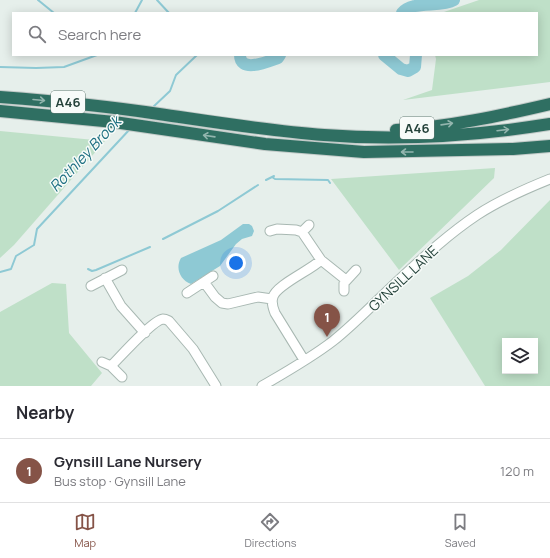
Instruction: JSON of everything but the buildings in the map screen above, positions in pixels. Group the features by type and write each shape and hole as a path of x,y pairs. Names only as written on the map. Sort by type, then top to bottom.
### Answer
{"highway":[{"name":"A46","path":"0,97 69,102 265,129 323,135 404,138 448,136 550,124"},
{"name":"A46","path":"282,131 355,132 410,129 490,118 550,104"},
{"name":"A46","path":"0,111 60,116 265,144 364,152 513,149 550,146"},
{"name":"A46","path":"460,150 550,138"}],"street":[{"name":"GYNSILL LANE","path":"262,386 333,341 364,314 401,278 461,227 493,206 526,188 550,179"},
{"path":"302,232 309,225"},
{"path":"270,231 277,229 296,230 302,232 321,260 346,280"},
{"path":"304,360 275,312 272,299 278,289 315,266 321,260"},
{"path":"91,286 122,270"},
{"path":"344,290 344,283 356,270"},
{"path":"187,293 212,276"},
{"path":"105,278 121,306 144,332"},
{"path":"204,282 215,297 222,303 228,304 258,297 272,299"},
{"path":"111,366 144,332 162,319 166,319 193,349 216,386"},
{"path":"102,362 111,366 122,377"}],"green space":[{"path":"479,0 550,0 550,82 403,100 432,90 435,56 538,56 538,12 444,12"},
{"path":"0,131 105,141 14,245 0,258"},
{"path":"495,168 494,178 399,270 331,179"},
{"path":"550,200 550,386 485,386 430,298 468,276 501,250"},
{"path":"52,283 66,284 69,333 102,373 91,386 0,386 0,312"}],"water":[{"path":"243,224 249,224 252,226 254,231 252,236 242,239 236,244 220,266 191,284 181,277 178,266 181,258 221,240"}],"waterway":[{"path":"38,0 53,12"},
{"path":"136,12 142,0"},
{"path":"157,0 168,12"},
{"name":"Rothley Brook","path":"403,12 407,9 419,5 441,4 454,0"},
{"path":"0,67 64,67 94,56"},
{"name":"Rothley Brook","path":"152,108 170,91 176,75 196,56"},
{"name":"Rothley Brook","path":"240,56 241,61 250,65 256,65 278,58 279,56"},
{"name":"Rothley Brook","path":"385,56 401,69 408,71 415,67 416,56"},
{"name":"Rothley Brook","path":"0,272 11,269 16,256 34,245 37,229 130,129"},
{"path":"266,180 274,176"},
{"path":"272,177 275,179 328,180 330,183"},
{"path":"163,239 218,211 258,185"},
{"path":"88,269 92,271 96,270 150,247"}],"place":[{"name":"Gynsill Lane Nursery","path":"327,337"}]}
